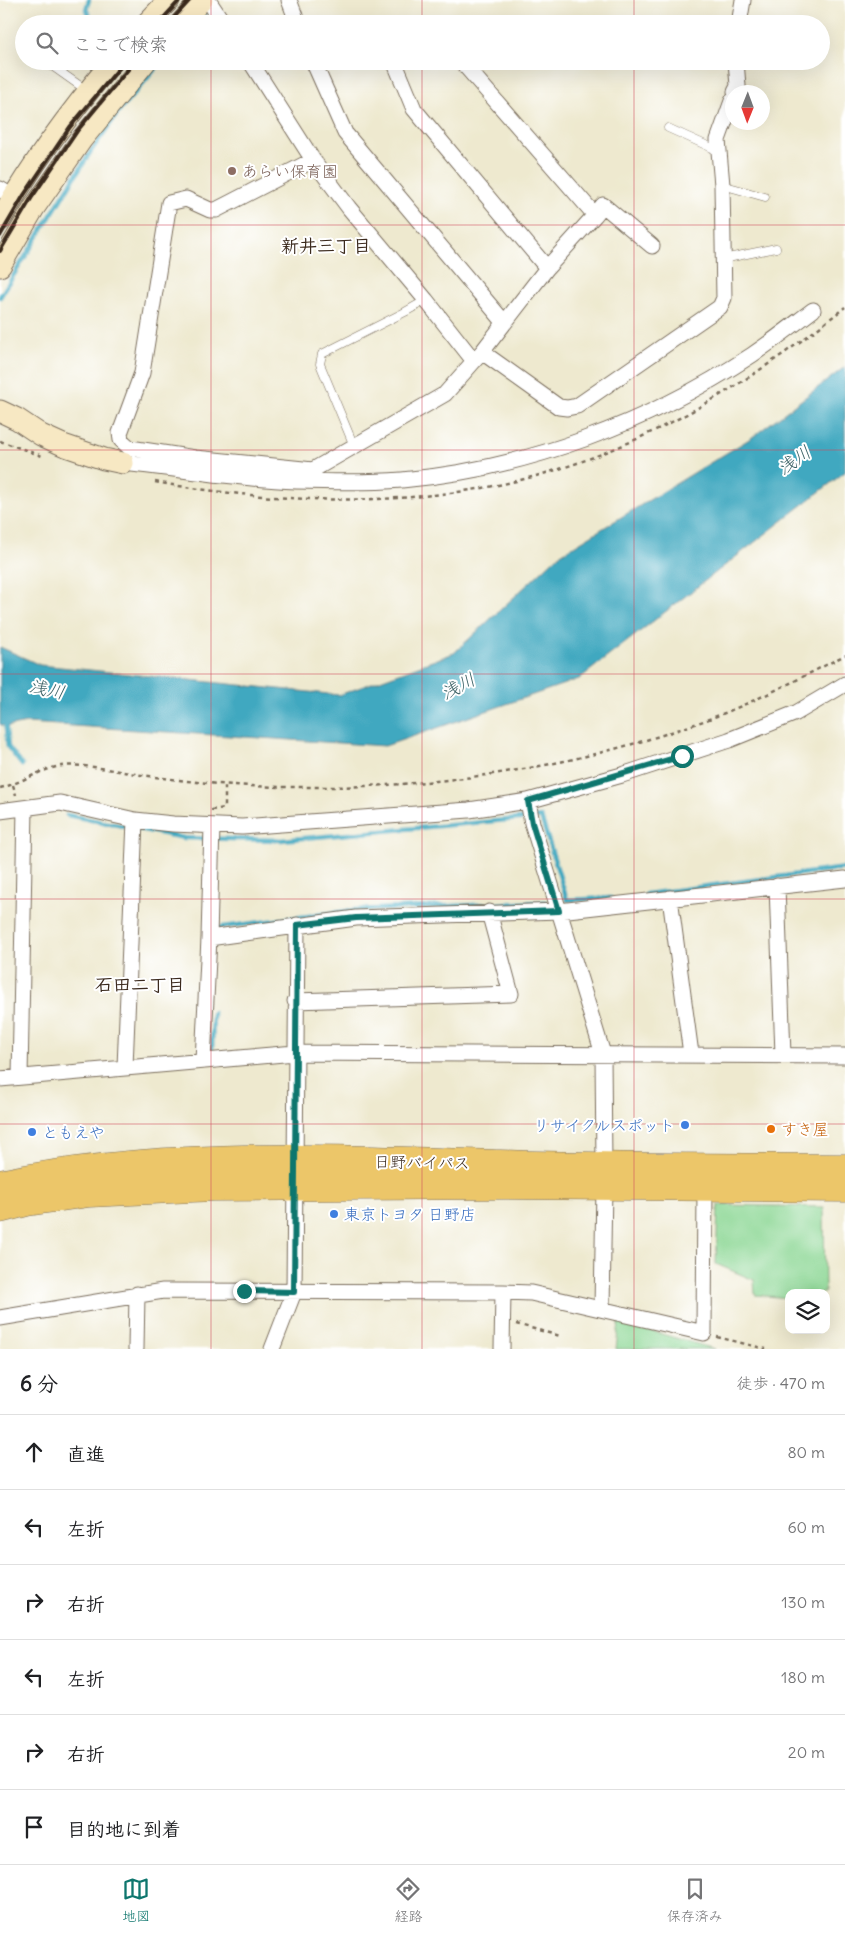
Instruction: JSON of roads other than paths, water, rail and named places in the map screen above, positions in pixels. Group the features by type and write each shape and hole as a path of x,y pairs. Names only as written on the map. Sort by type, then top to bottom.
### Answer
{"highway":[{"name":"日野バイパス","path":"0,1184 29,1177 124,1165 186,1161 295,1160 604,1176 705,1187 845,1188"},
{"name":"日野バイパス","path":"0,1208 89,1193 181,1188 845,1168"}],"main road":[{"path":"155,15 169,0"},
{"path":"188,15 202,0"},
{"path":"0,220 7,193 106,70"},
{"path":"0,266 34,208 82,139 139,70"},
{"path":"0,411 17,419 41,435 63,445 104,459 123,463"}],"street":[{"path":"208,0 218,15"},
{"path":"289,0 295,15"},
{"path":"740,15 743,0"},
{"path":"256,70 313,160 349,208 426,300 478,356 559,407 568,408 577,406 720,307 724,298 722,186 718,140 725,120"},
{"path":"317,70 345,133 504,322"},
{"path":"398,70 414,109 547,268"},
{"path":"469,70 596,215"},
{"path":"737,70 738,85"},
{"path":"313,160 216,210 210,210 186,199 170,203 142,373 120,433 120,440 130,448 195,458 313,470"},
{"path":"294,481 445,394 478,356 547,268 603,205 652,246"},
{"path":"123,463 294,481 342,482 403,480 498,464 567,445 626,422 710,380 752,355 813,310"},
{"path":"0,810 60,803 134,826 212,835 278,826 469,810 529,811 622,775 729,740 796,713 845,684"},
{"path":"20,1077 25,808"},
{"path":"529,811 603,1054 602,1309"},
{"path":"125,1067 134,826"},
{"path":"203,1062 212,835"},
{"path":"209,938 356,918 559,911 845,879"},
{"path":"776,886 784,1055"},
{"path":"670,898 691,1054"},
{"path":"296,1001 512,994 489,912"},
{"path":"272,1349 294,1292 297,925"},
{"path":"0,1079 125,1067 203,1062 296,1052 845,1056"},
{"path":"0,1318 163,1291 503,1292 532,1293 704,1333 705,1187"},
{"path":"502,1349 503,1292"},
{"path":"136,1349 137,1294"}],"lane":[{"path":"57,70 88,92"},
{"path":"668,128 719,151"},
{"path":"722,186 765,197"},
{"path":"723,259 776,248"},
{"path":"354,446 320,364 322,354 426,300"}],"water":[{"name":"浅川","path":"845,367 845,472 579,679 385,746 27,723 5,727 0,724 0,647 40,665 339,695 454,653 559,555 751,438"}],"waterway":[{"path":"89,0 86,9 89,15"},
{"path":"0,297 91,151 121,109 154,70"},
{"path":"5,721 8,747 22,765"},
{"path":"67,815 184,838 281,840 541,817 567,900 611,898"},
{"path":"646,894 845,868"},
{"path":"215,928 355,910 545,902"},
{"path":"212,1051 213,1013"}],"railway":[{"path":"166,15 180,0"},
{"path":"176,15 190,0"},
{"path":"0,236 24,195 70,127 118,70"},
{"path":"0,251 32,197 77,131 128,70"}],"place":[{"name":"あらい保育園","path":"232,171"},
{"name":"リサイクルスポット","path":"685,1125"},
{"name":"すき屋","path":"771,1129"},
{"name":"ともえや","path":"32,1132"},
{"name":"東京トヨタ 日野店","path":"334,1214"}],"district":[{"name":"新井三丁目","path":"326,245"},
{"name":"石田二丁目","path":"140,984"}]}
